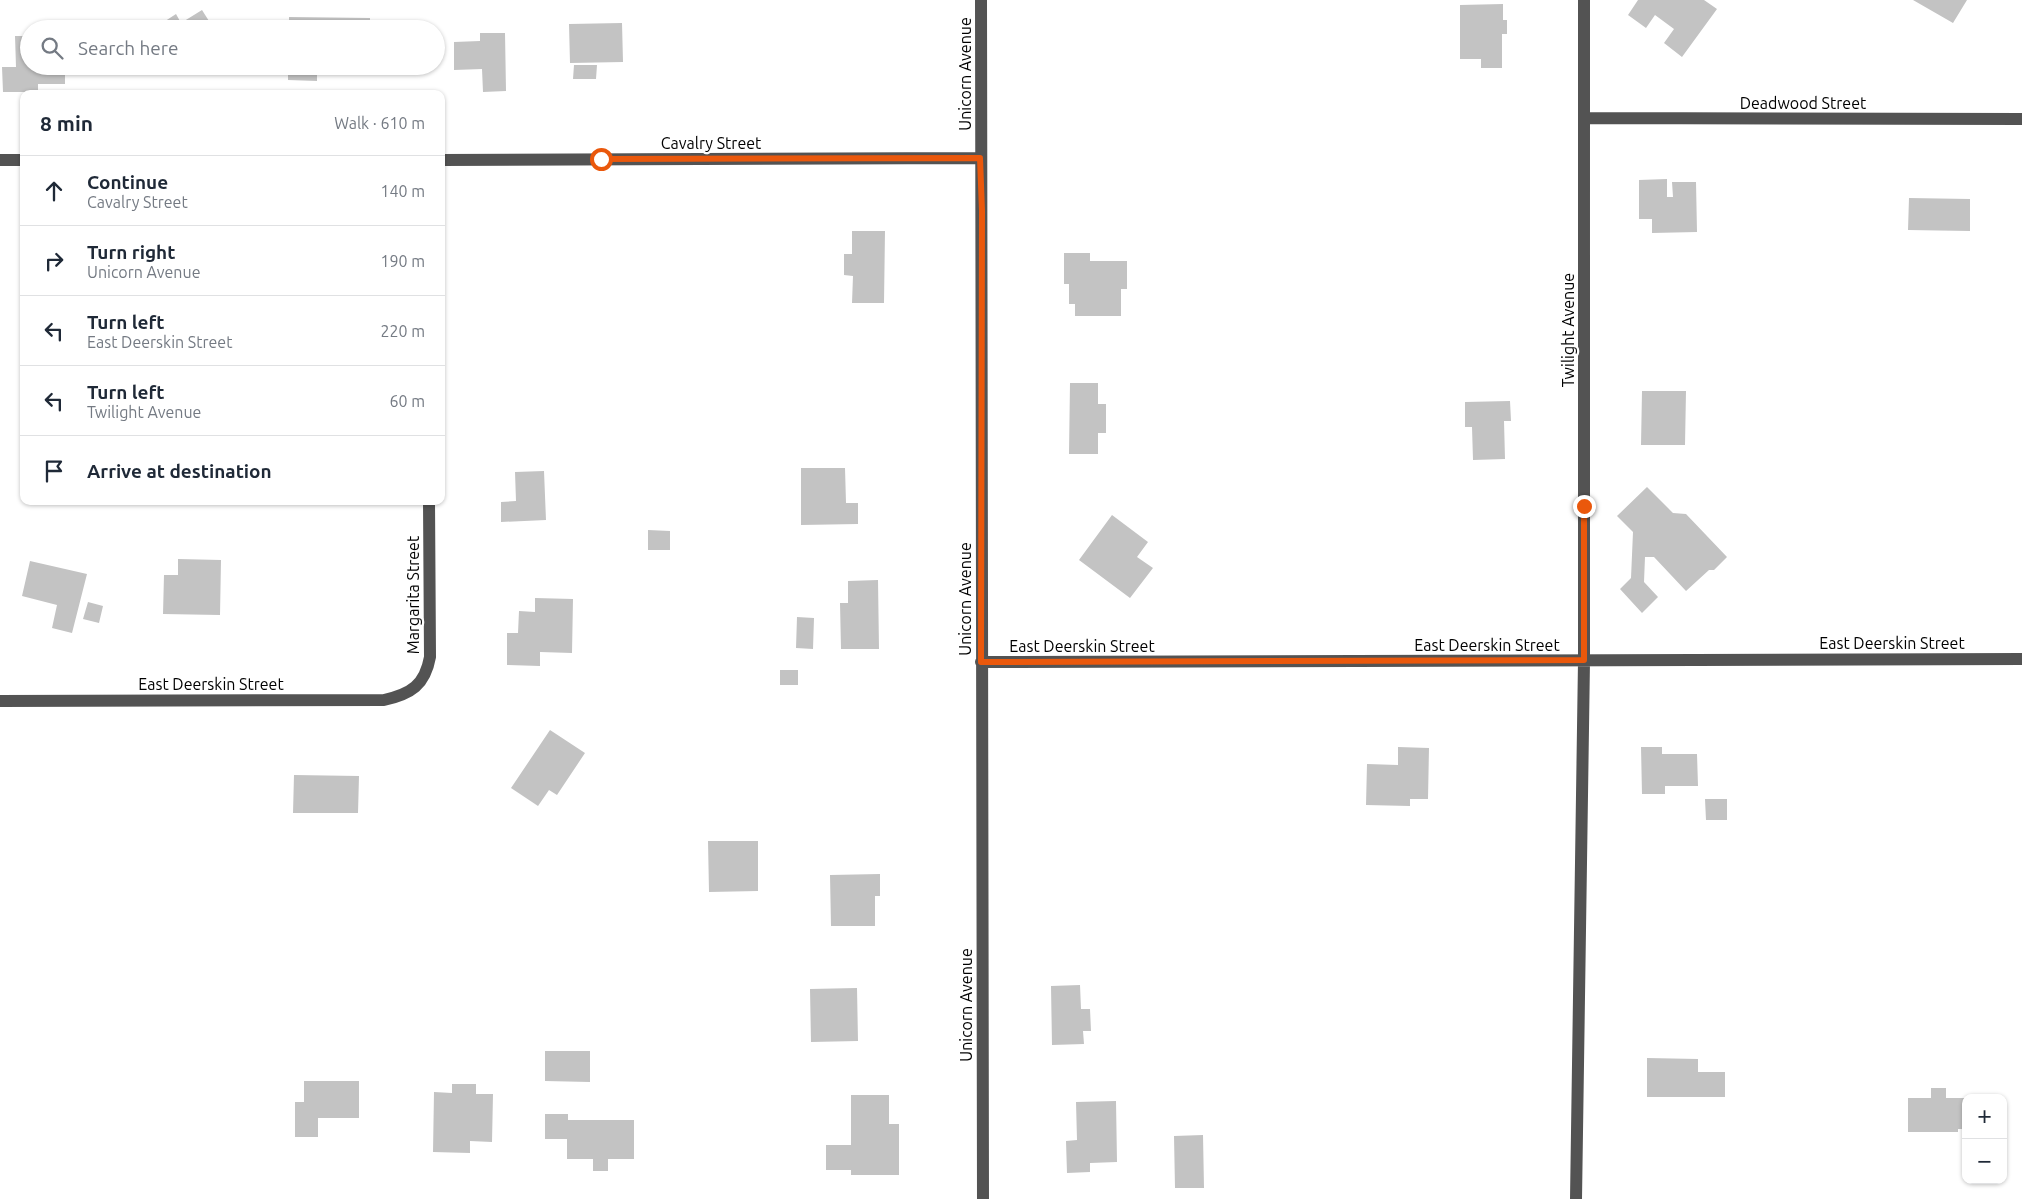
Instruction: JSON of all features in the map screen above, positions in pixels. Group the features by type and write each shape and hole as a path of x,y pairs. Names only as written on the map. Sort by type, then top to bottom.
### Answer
{"street":[{"name":"Unicorn Avenue","path":"981,0 982,1199"},
{"name":"Twilight Avenue","path":"1576,1199 1584,660 1584,0"},
{"name":"Deadwood Street","path":"1584,118 2022,119"},
{"name":"Cavalry Street","path":"445,160 980,158"},
{"path":"0,160 20,160"},
{"name":"Margarita Street","path":"418,686 428,670 430,657 429,505"},
{"name":"East Deerskin Street","path":"981,662 2022,659"},
{"name":"East Deerskin Street","path":"0,701 384,700 402,696 418,686"}],"building":[{"path":"1638,0 1704,0 1717,9 1682,57 1664,43 1674,29 1655,15 1646,28 1628,15"},
{"path":"1913,0 1967,0 1953,23"},
{"path":"1503,4 1503,20 1507,20 1507,34 1502,34 1502,68 1481,68 1481,59 1460,59 1460,5"},
{"path":"202,10 208,20 186,20"},
{"path":"176,14 179,20 167,20"},
{"path":"289,17 370,18 370,20 289,20"},
{"path":"622,23 623,62 570,63 569,24"},
{"path":"480,33 505,33 506,91 483,92 482,69 454,70 454,42 480,41"},
{"path":"15,36 20,36 20,75 65,75 65,84 38,84 38,90 3,92 2,67 16,67"},
{"path":"574,65 597,65 596,79 573,79"},
{"path":"288,75 317,75 317,81 288,80"},
{"path":"1667,179 1667,197 1673,197 1672,182 1696,182 1697,232 1652,233 1652,219 1639,219 1639,180"},
{"path":"1909,198 1970,199 1970,231 1908,230"},
{"path":"852,231 885,231 884,303 852,303 853,276 844,275 844,254 852,254"},
{"path":"1064,253 1090,253 1090,261 1127,261 1127,289 1121,289 1121,316 1075,316 1075,304 1069,304 1069,284 1064,284"},
{"path":"1070,383 1098,383 1098,404 1106,404 1106,433 1098,433 1098,454 1069,454"},
{"path":"1642,391 1686,391 1685,445 1641,445"},
{"path":"1510,401 1511,421 1504,421 1505,459 1473,460 1472,427 1465,427 1465,402"},
{"path":"801,468 845,468 846,503 858,503 858,524 801,525"},
{"path":"544,471 546,520 501,522 501,502 516,501 515,472"},
{"path":"1647,487 1673,513 1686,514 1727,557 1714,570 1709,570 1686,591 1654,557 1645,557 1644,582 1658,597 1642,613 1620,589 1631,578 1633,532 1617,516"},
{"path":"1112,515 1148,542 1137,557 1153,568 1130,598 1079,560"},
{"path":"648,530 670,531 670,550 648,550"},
{"path":"178,559 221,560 220,615 163,614 164,575 178,575"},
{"path":"30,561 87,574 72,633 52,628 57,605 22,596"},
{"path":"878,580 879,649 841,649 840,603 848,603 848,581"},
{"path":"535,598 573,599 572,653 540,652 540,666 507,665 507,633 518,633 519,611 535,612"},
{"path":"88,602 103,606 99,623 83,619"},
{"path":"797,617 814,618 813,649 796,648"},
{"path":"780,670 798,670 798,685 780,685"},
{"path":"550,730 585,753 557,795 549,790 538,806 511,788"},
{"path":"1398,747 1429,748 1428,799 1410,799 1410,806 1366,805 1367,764 1398,765"},
{"path":"1641,747 1662,747 1662,754 1697,754 1698,786 1665,786 1665,794 1642,794"},
{"path":"294,775 359,776 358,813 293,813"},
{"path":"1705,799 1727,799 1727,820 1706,820"},
{"path":"708,841 758,841 758,891 709,892"},
{"path":"880,874 880,896 875,896 875,926 831,926 830,875"},
{"path":"1080,985 1081,1009 1090,1009 1091,1031 1083,1031 1084,1044 1052,1045 1051,986"},
{"path":"857,988 858,1041 811,1042 810,989"},
{"path":"545,1051 590,1051 590,1082 545,1081"},
{"path":"1647,1058 1698,1059 1698,1072 1725,1072 1725,1097 1647,1097"},
{"path":"304,1081 359,1081 359,1118 318,1118 318,1137 295,1137 295,1102 304,1102"},
{"path":"452,1084 476,1084 476,1094 493,1094 492,1142 470,1141 470,1153 433,1152 434,1092 452,1093"},
{"path":"1931,1088 1946,1088 1946,1098 1962,1098 1962,1129 1958,1129 1958,1132 1908,1132 1908,1098 1931,1098"},
{"path":"851,1095 889,1095 889,1124 899,1124 899,1175 851,1175 851,1170 826,1170 826,1145 851,1145"},
{"path":"1116,1101 1117,1162 1090,1163 1090,1172 1067,1173 1066,1141 1077,1140 1076,1102"},
{"path":"545,1114 568,1114 568,1120 634,1120 634,1159 608,1159 608,1171 593,1171 593,1159 567,1159 567,1139 545,1139"},
{"path":"1203,1135 1204,1188 1175,1188 1174,1136"}],"route":[{"path":"601,159 980,158 982,211 981,662 1584,660 1584,506"}]}
